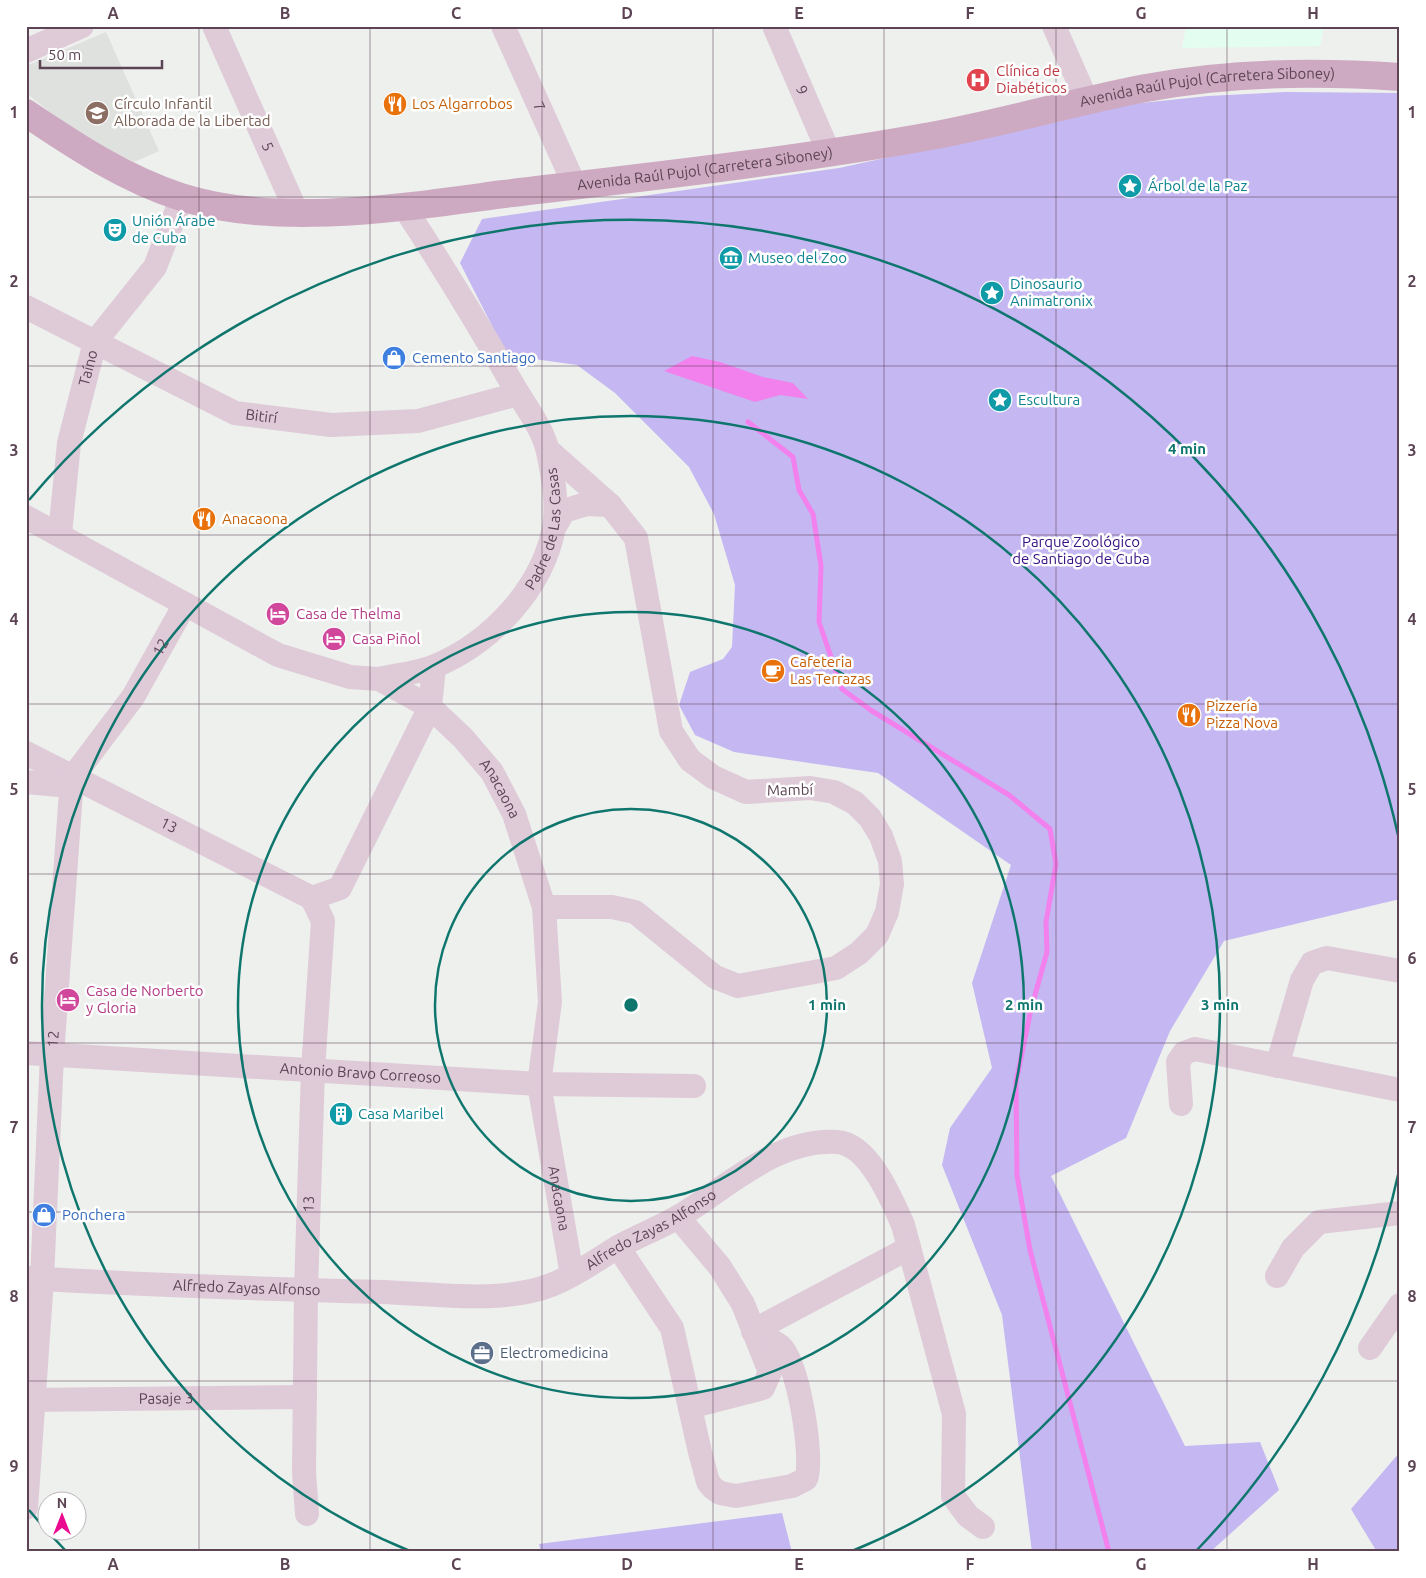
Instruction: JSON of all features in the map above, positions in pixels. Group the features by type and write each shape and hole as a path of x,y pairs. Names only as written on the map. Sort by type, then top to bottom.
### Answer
{"main road":[{"name":"Avenida Raúl Pujol (Carretera Siboney)","path":"26,113 72,144 122,172 182,197 236,209 297,213 404,207 830,153 929,136 1146,88 1256,74 1400,77"}],"street":[{"path":"26,51 82,26"},
{"name":"5","path":"214,26 297,213"},
{"name":"7","path":"503,26 575,186"},
{"name":"9","path":"774,26 830,153"},
{"path":"1054,26 1087,102"},
{"name":"Taíno","path":"60,534 69,443 95,342 155,267 182,197"},
{"name":"Padre de Las Casas","path":"379,679 434,666 480,639 518,602 535,580 554,528 556,502 548,450 533,418 456,286 404,207"},
{"name":"Bitirí","path":"26,307 235,413 331,425 418,421 518,394"},
{"name":"Mambí","path":"544,907 612,907 635,912 715,978 738,986 836,968 859,953 877,935 887,912 892,884 890,862 881,836 870,818 855,803 834,792 810,788 746,792 713,777 690,760 671,731 636,538 610,505 548,450"},
{"path":"554,528 564,511 586,504 610,505"},
{"name":"Anacaona","path":"26,517 278,655 300,664 350,677 379,679 430,706 463,738 492,772 514,814 544,907 550,1002 539,1084 572,1275"},
{"name":"12","path":"26,1508 34,1278 72,778 133,697 185,604"},
{"path":"312,898 340,888 430,706 434,666"},
{"name":"13","path":"26,753 312,898 323,921 313,1070 306,1290 304,1472 307,1514"},
{"path":"26,782 58,784 72,778"},
{"path":"1277,1066 1302,980 1312,963 1326,958 1400,971"},
{"path":"1181,1104 1178,1062 1184,1053 1195,1049 1400,1090"},
{"name":"Antonio Bravo Correoso","path":"26,1053 539,1084 694,1086"},
{"name":"Alfredo Zayas Alfonso","path":"34,1278 306,1290 508,1296 551,1286 572,1275 618,1247 678,1217 736,1179 786,1150 815,1141 841,1142 864,1156 880,1179 903,1225 954,1414 953,1496 968,1516 983,1527"},
{"path":"1277,1276 1293,1248 1319,1222 1400,1212"},
{"path":"678,1217 720,1267 743,1304 770,1372 763,1388 690,1407"},
{"path":"618,1247 672,1328 708,1482 720,1493 736,1496 792,1486 806,1479 809,1461 799,1392 790,1365 780,1346 753,1331"},
{"path":"753,1331 909,1248"},
{"path":"1370,1348 1400,1305"},
{"name":"Pasaje 3","path":"29,1400 305,1397"}],"shaded area":[{"path":"1186,26 1324,26 1320,46 1182,48"},
{"name":"Círculo Infantil Alborada de la Libertad","path":"106,32 159,151 134,162 78,134 26,93 26,66"},
{"path":"692,356 720,362 763,377 793,383 808,399 780,395 755,402 664,371"}],"green space":[{"name":"Parque Zoológico de Santiago de Cuba","path":"1286,92 1400,93 1400,899 1224,941 1170,1031 1126,1138 1051,1176 1185,1446 1260,1442 1279,1490 1210,1552 1032,1552 1002,1315 942,1165 950,1128 992,1068 972,983 1011,865 878,773 734,752 695,735 679,705 690,672 723,659 732,647 735,585 714,514 689,467 615,393 577,365 507,355 460,263 482,219 839,168 1132,104 1208,96"},
{"path":"1400,1452 1400,1552 1377,1552 1351,1509"},
{"path":"782,1513 792,1552 541,1552 539,1544"}],"waterway":[{"path":"748,422 793,457 799,490 813,514 821,566 819,622 842,689 872,711 1009,795 1050,829 1056,864 1046,922 1047,952 1031,1009 1016,1082 1017,1175 1030,1250 1109,1552"}],"place":[{"name":"Clínica de Diabéticos","path":"978,80"},
{"name":"Los Algarrobos","path":"395,104"},
{"name":"Círculo Infantil Alborada de la Libertad","path":"97,113"},
{"name":"Árbol de la Paz","path":"1130,186"},
{"name":"Unión Árabe de Cuba","path":"115,230"},
{"name":"Museo del Zoo","path":"731,258"},
{"name":"Dinosaurio Animatronix","path":"992,293"},
{"name":"Cemento Santiago","path":"394,358"},
{"name":"Escultura","path":"1000,400"},
{"name":"Anacaona","path":"204,519"},
{"name":"Casa de Thelma","path":"278,614"},
{"name":"Casa Piñol","path":"334,639"},
{"name":"Cafeteria Las Terrazas","path":"773,671"},
{"name":"Pizzería Pizza Nova","path":"1189,715"},
{"name":"Casa de Norberto y Gloria","path":"68,1000"},
{"name":"Casa Maribel","path":"341,1114"},
{"name":"Ponchera","path":"44,1215"},
{"name":"Electromedicina","path":"482,1353"}]}
